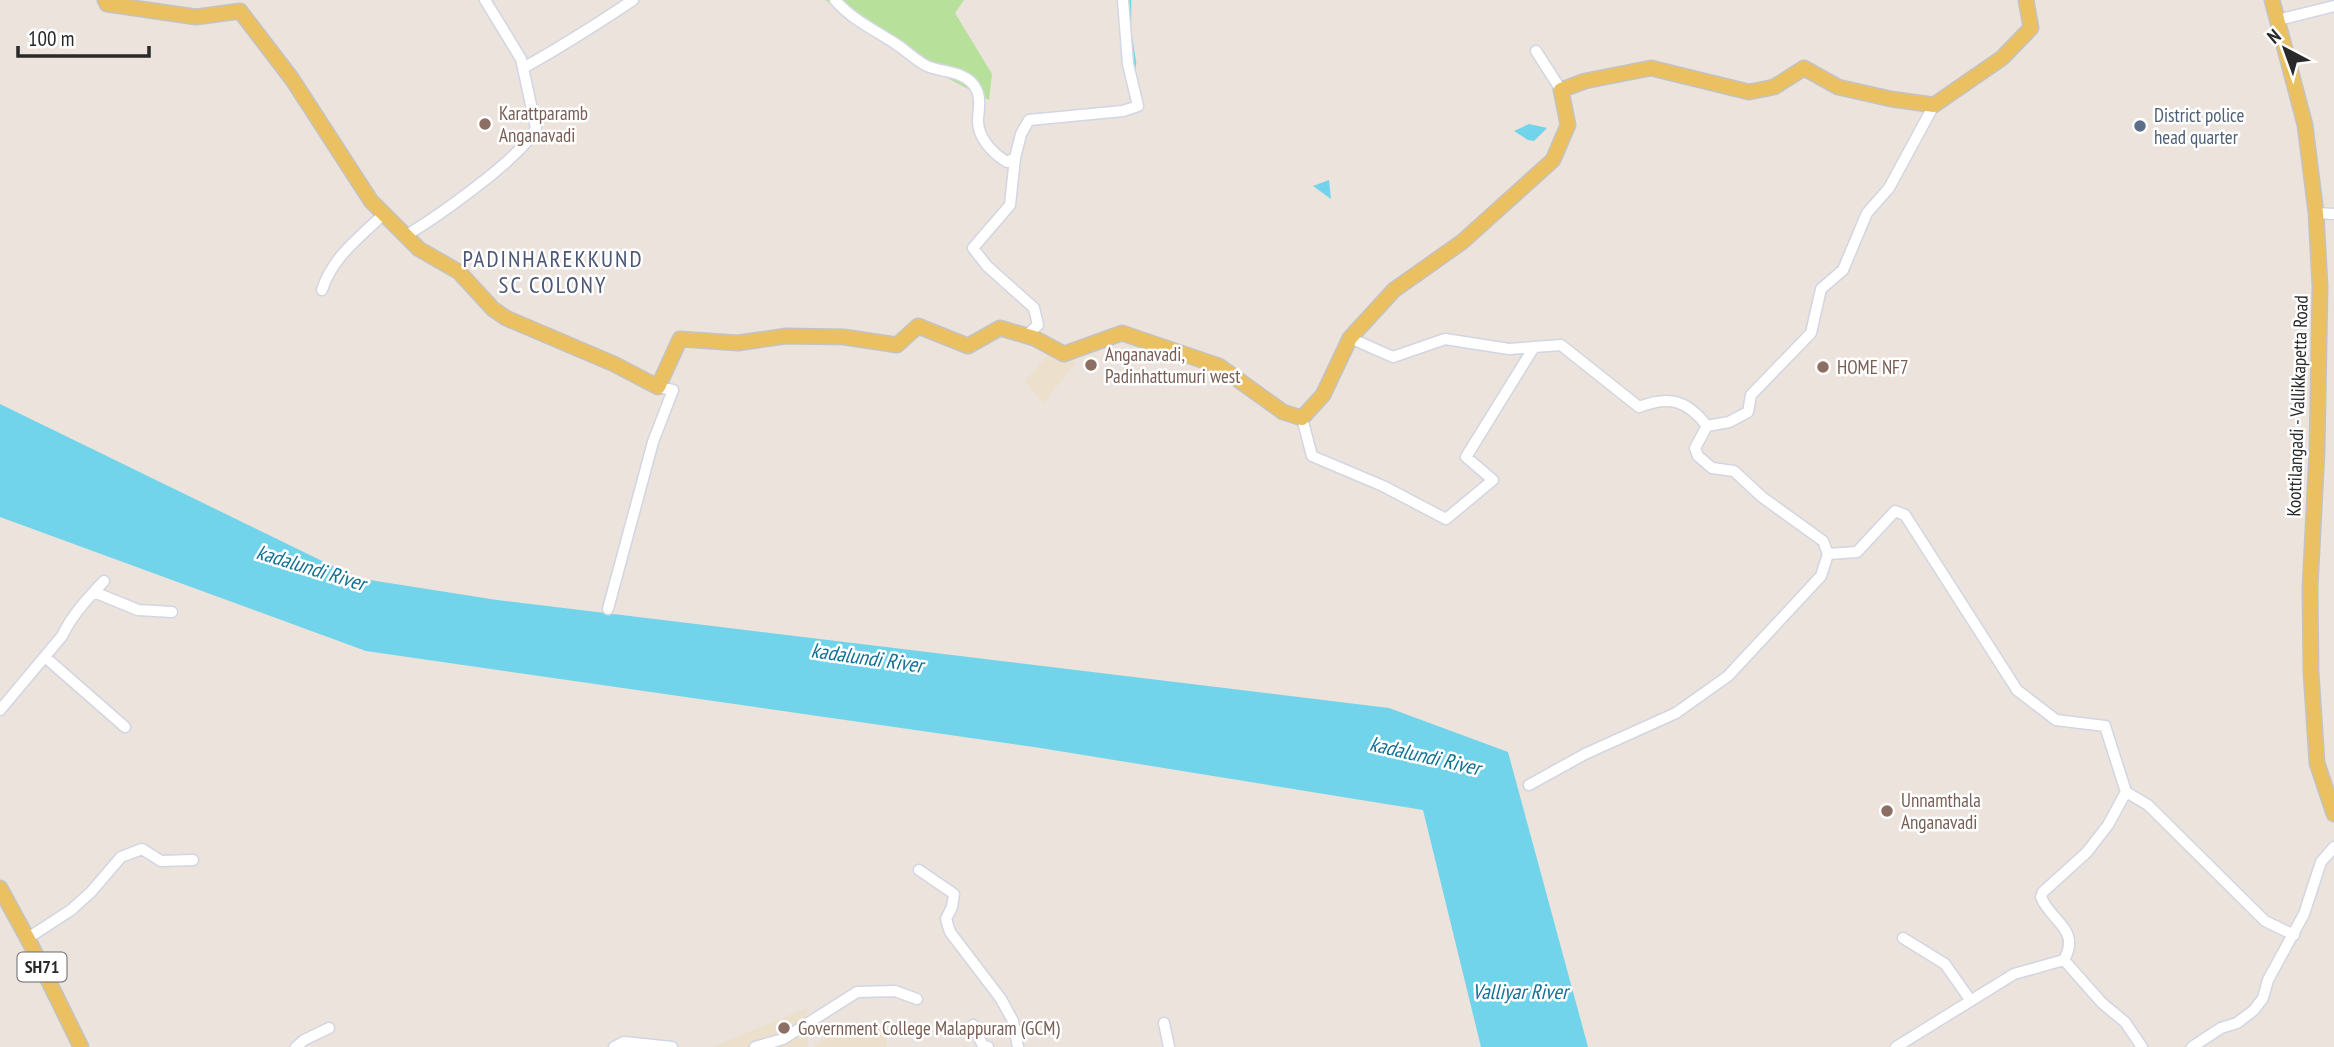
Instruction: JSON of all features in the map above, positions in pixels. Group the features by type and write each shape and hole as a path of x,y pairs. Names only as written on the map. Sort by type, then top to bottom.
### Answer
{"main road":[{"path":"105,0 107,4 196,17 240,11 292,79 371,201 419,249 459,272 493,310 506,318 614,364 658,387 680,339 738,344 786,336 832,337 897,345 918,326 968,346 1000,328 1027,335 1064,354 1122,333 1220,366 1283,412 1302,418 1324,395 1350,338 1394,289 1462,242 1552,160 1569,125 1561,90 1586,81 1651,68 1749,92 1774,87 1804,68 1838,87 1934,105 2002,58 2031,28 2026,0"},
{"name":"Koottilangadi - Vallikkapetta Road","path":"2272,0 2305,125 2316,213 2320,286 2317,451 2310,588 2311,672 2317,763 2334,814"},
{"name":"SH71","path":"0,888 28,938 81,1047"}],"street":[{"path":"405,236 471,191 534,134 536,128 521,59 485,0"},
{"path":"523,68 574,40 585,30 633,0"},
{"path":"835,0 859,21 923,64 972,83 981,104 978,120 982,135 990,150 1006,162 1015,158"},
{"path":"1027,335 1038,325 1034,308 987,266 973,248 1010,205 1015,158 1021,134 1029,120 1123,111 1138,106 1128,64 1123,0"},
{"path":"2278,20 2334,6"},
{"path":"1536,51 1561,90"},
{"path":"1707,426 1729,422 1748,412 1751,395 1811,333 1821,289 1843,270 1867,213 1889,188 1934,105"},
{"path":"322,290 335,261 385,213"},
{"path":"2316,213 2334,214"},
{"path":"1350,338 1393,357 1445,339 1510,349 1561,345 1639,407 1656,400 1677,401 1696,412 1707,426"},
{"path":"1302,418 1312,456 1383,486 1446,519 1493,480 1466,457 1534,347"},
{"path":"608,609 653,442 673,390 658,387"},
{"path":"1529,785 1585,754 1676,713 1728,676 1821,576 1829,554 1823,541 1762,497 1734,471 1712,468 1698,456 1695,448 1707,426"},
{"path":"1829,554 1857,552 1895,511 1905,515 2017,690 2056,720 2105,726 2126,792 2148,805 2265,921 2294,935"},
{"path":"0,710 62,636 69,622 104,580"},
{"path":"94,592 138,610 172,612"},
{"path":"45,657 125,727"},
{"path":"1896,1047 2014,975 2064,960 2071,948 2069,936 2041,897 2043,892 2087,852 2108,825 2126,792"},
{"path":"2192,1047 2221,1028 2237,1023 2254,1010 2263,998 2268,980 2294,935 2310,899 2321,862 2334,847"},
{"path":"28,938 71,910 91,892 121,857 142,849 161,861 193,860"},
{"path":"919,870 954,894 946,919 950,932 1001,999 1013,1021 1015,1046"},
{"path":"1903,938 1945,964 1971,1001"},
{"path":"2064,960 2102,1003 2125,1022 2142,1047"},
{"path":"755,1047 783,1039 857,992 895,992 917,999"},
{"path":"1164,1023 1169,1047"},
{"path":"973,1026 983,1046 988,1047"},
{"path":"296,1047 303,1040 329,1028"},
{"path":"614,1047 624,1042 672,1047"}],"shaded area":[{"path":"1051,351 1076,363 1043,403 1025,381"},
{"name":"Government College Malappuram (GCM)","path":"807,1008 808,1047 712,1047"},
{"path":"884,1022 887,1047 815,1047 815,1044 838,1030"}],"green space":[{"path":"825,0 964,0 955,13 992,74 989,100 951,80"}],"water":[{"path":"1529,124 1547,128 1534,141 1514,131"},
{"path":"1329,180 1331,199 1313,186"},
{"name":"Valliyar River","path":"0,404 357,578 497,600 1389,708 1508,752 1588,1047 1481,1047 1423,810 1034,747 366,651 0,517"}],"waterway":[{"path":"1130,0 1130,21"},
{"path":"1131,38 1134,70"}],"place":[{"name":"Karattparamb Anganavadi","path":"485,124"},
{"name":"District police head quarter","path":"2140,126"},
{"name":"Anganavadi, Padinhattumuri west","path":"1091,365"},
{"name":"HOME NF7","path":"1823,367"},
{"name":"Unnamthala Anganavadi","path":"1887,811"},
{"name":"Government College Malappuram (GCM)","path":"784,1028"}],"district":[{"name":"PADINHAREKKUND SC COLONY","path":"553,272"}],"water label":[{"name":"kadalundi River","path":"311,568"},
{"name":"kadalundi River","path":"867,658"},
{"name":"kadalundi River","path":"1425,756"}]}
